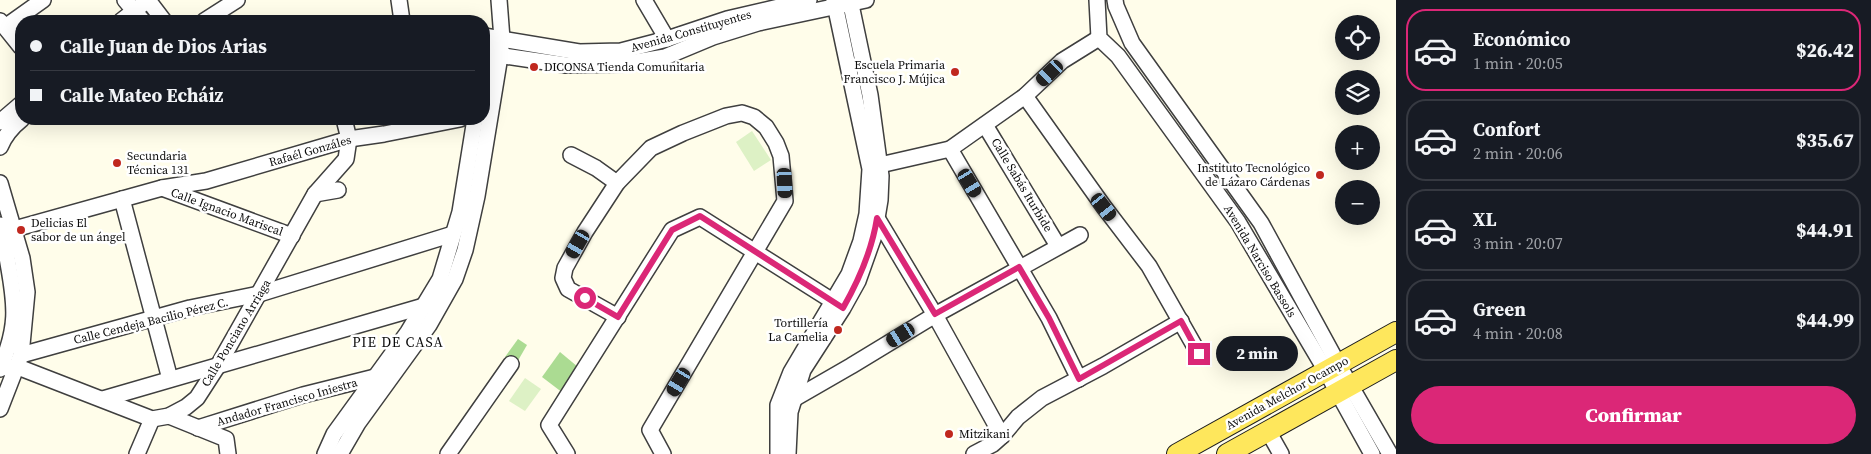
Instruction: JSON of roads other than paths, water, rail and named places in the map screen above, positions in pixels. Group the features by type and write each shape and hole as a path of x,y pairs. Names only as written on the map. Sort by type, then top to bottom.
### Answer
{"main road":[{"name":"Avenida Melchor Ocampo","path":"1177,454 1396,332"},
{"name":"Avenida Melchor Ocampo","path":"1227,454 1396,360"}],"street":[{"path":"18,15 43,0"},
{"path":"214,15 238,0"},
{"path":"399,0 401,15"},
{"path":"491,54 492,38 499,18 499,0"},
{"path":"644,0 666,39"},
{"name":"Avenida Constituyentes","path":"491,54 545,55 621,51 666,39 727,18 809,0"},
{"name":"Avenida Constituyentes","path":"492,38 545,55 591,66 624,64 665,57 713,37 758,23 834,3 866,0"},
{"path":"880,165 950,149 1025,96 1062,61 1098,38 1097,0"},
{"name":"Avenida Narciso Bassols","path":"1114,0 1132,43 1261,224 1332,368"},
{"path":"778,454 778,405 791,372 838,305 858,281 874,236 877,218 881,184 880,165 870,96 850,1"},
{"path":"788,454 792,400 803,370 838,305 861,241 867,214 870,169 834,3"},
{"path":"137,15 155,10"},
{"path":"15,17 3,24 15,39"},
{"name":"Avenida Narciso Bassols","path":"1098,38 1118,56 1238,222 1344,389 1390,454"},
{"path":"1136,80 1151,70"},
{"path":"1025,96 1104,207 1149,266 1199,354"},
{"path":"0,122 15,109"},
{"path":"618,317 568,289 563,278 565,268 581,239 617,183 651,148 683,132 726,116 742,113 754,117 766,126 781,156 785,201 650,430 663,454"},
{"path":"0,147 4,138 15,125"},
{"path":"346,125 349,139"},
{"name":"Rafaél Gonzáles","path":"4,230 162,188 206,181 349,139 430,125"},
{"path":"325,454 334,434 408,332 440,279 460,212 475,125"},
{"path":"340,454 358,423 429,325 455,280 465,250 477,196 484,125"},
{"name":"Calle Sabás Iturbide","path":"985,125 1058,246"},
{"name":"Calle Ponciano Arriaga","path":"152,419 169,416 186,407 196,398 219,364 315,194 346,159 349,139"},
{"path":"950,149 1049,318 1079,379"},
{"path":"571,155 596,168 617,183"},
{"path":"0,183 4,230 15,304 14,326 8,351 0,368"},
{"name":"Calle Ignacio Mariscal","path":"162,188 292,236"},
{"path":"315,194 338,190"},
{"path":"122,199 170,379"},
{"path":"567,454 549,425 672,230 700,216 838,305"},
{"path":"877,218 935,314 1002,436"},
{"path":"0,409 19,361 28,292 22,258 4,230"},
{"name":"Calle Cendeja Bacilio Pérez C.","path":"19,361 190,308 259,294 454,234"},
{"path":"792,400 935,314 1080,235"},
{"path":"103,399 424,306"},
{"path":"974,454 993,444 1018,417 1042,398 1181,321"},
{"path":"0,368 19,361 152,419 137,454"},
{"path":"448,454 511,364"},
{"name":"Andador Francisco Iniestra","path":"198,428 303,395 375,377"},
{"name":"Avenida Narciso Bassols","path":"1344,389 1372,454"},
{"path":"169,416 226,439 228,454"},
{"path":"1268,431 1282,454"}],"place":[{"name":"DICONSA Tienda Comunitaria","path":"534,67"},
{"name":"Escuela Primaria Francisco J. Mújica","path":"955,72"},
{"name":"Secundaria Técnica 131","path":"117,163"},
{"name":"Instituto Tecnológico de Lázaro Cárdenas","path":"1320,175"},
{"name":"Delicias El sabor de un ángel","path":"21,230"},
{"name":"Tortillería La Camelia","path":"838,330"},
{"name":"Mitzikani","path":"949,434"}],"district":[{"name":"PIE DE CASA","path":"398,342"}]}
